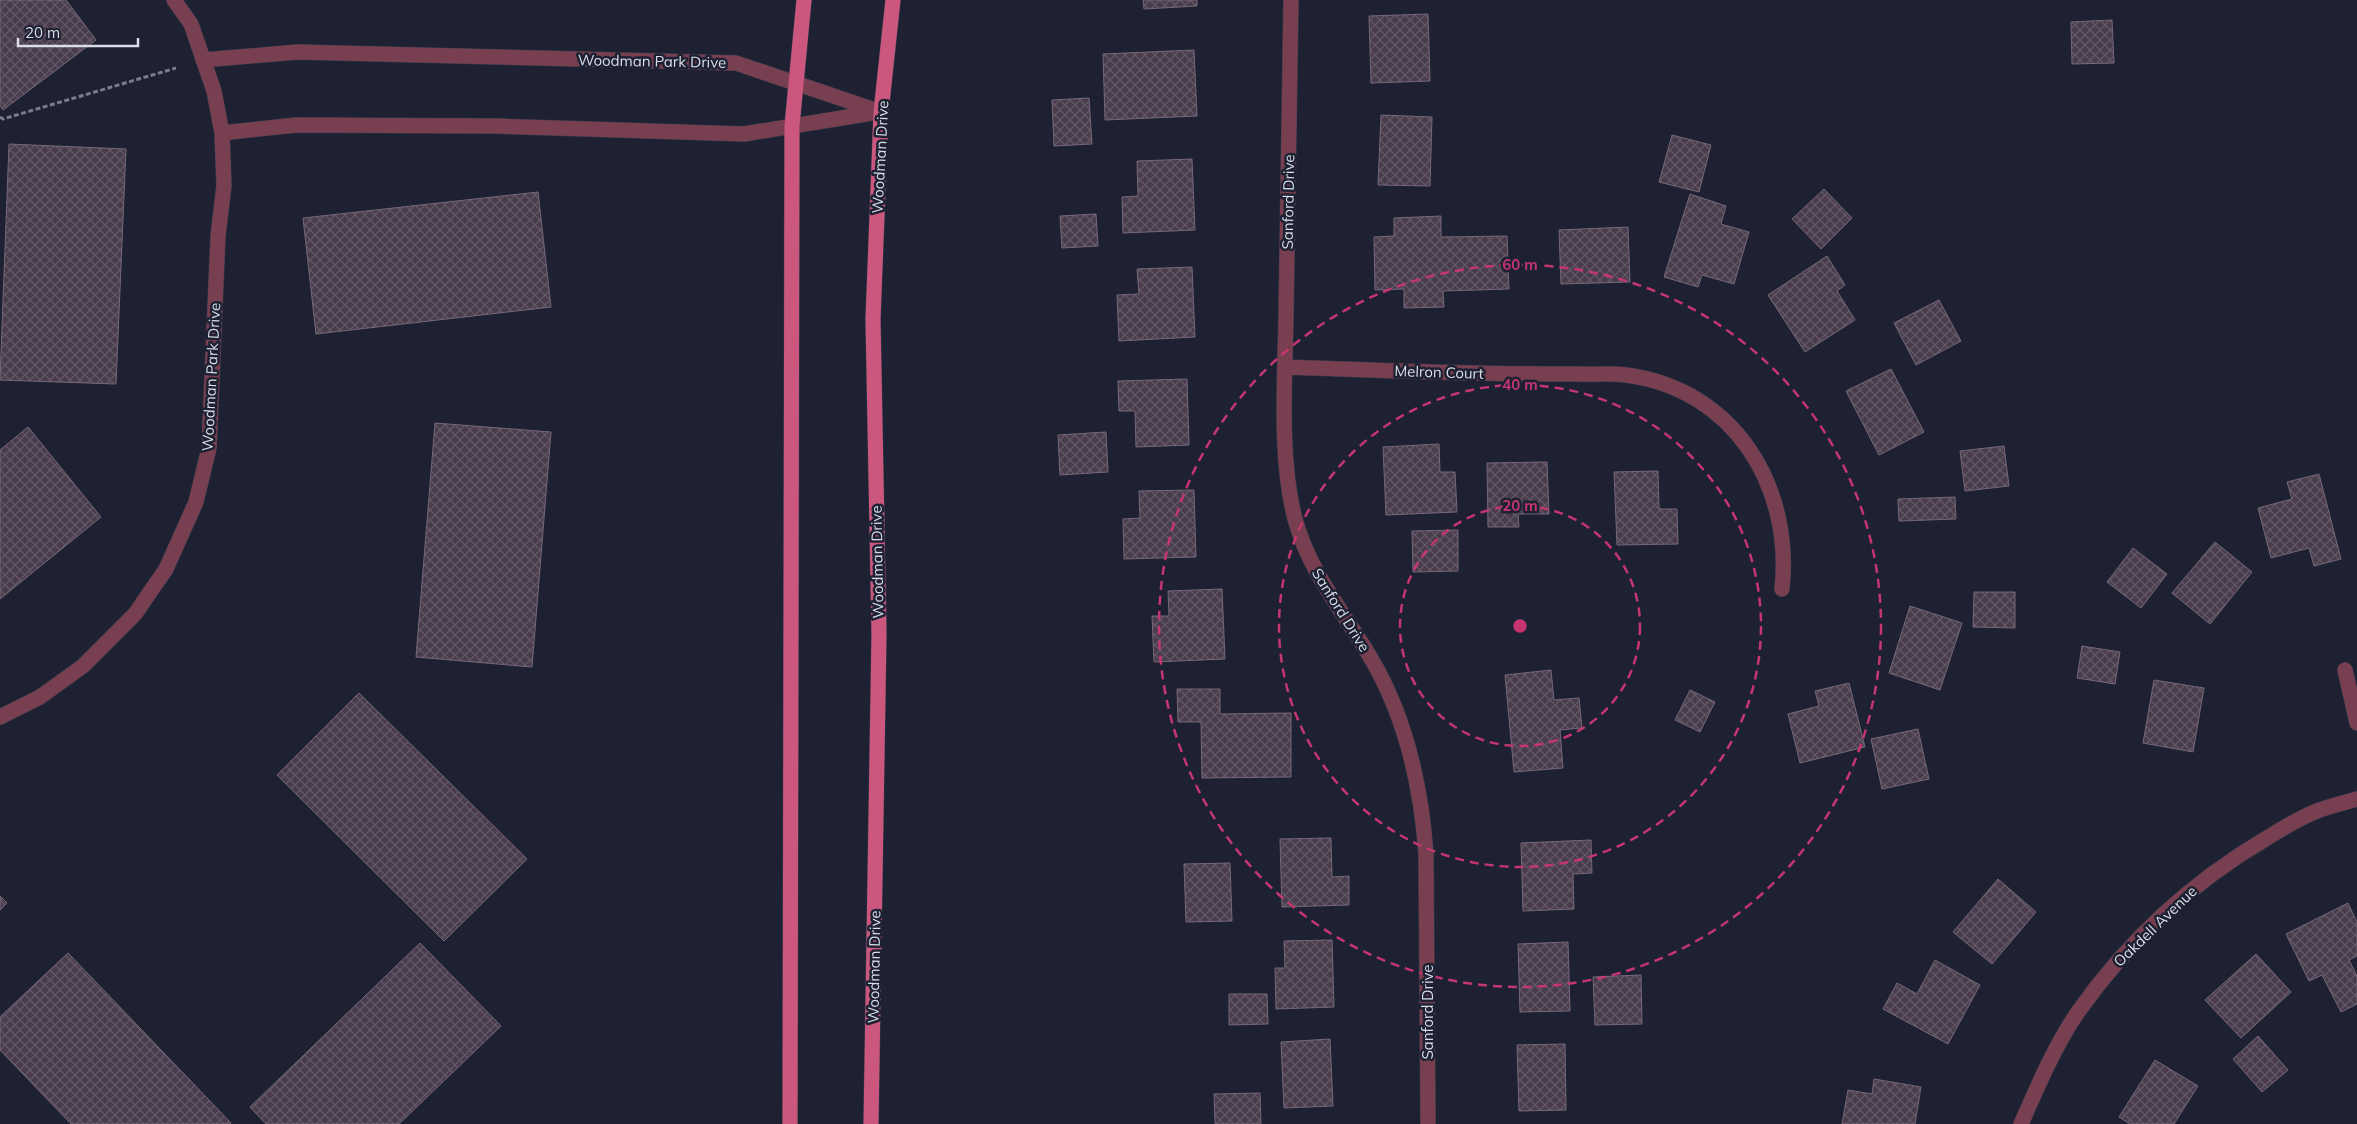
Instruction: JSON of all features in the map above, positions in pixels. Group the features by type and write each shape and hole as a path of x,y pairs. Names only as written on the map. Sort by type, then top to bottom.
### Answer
{"main road":[{"path":"790,1124 792,126 804,0"},
{"name":"Woodman Drive","path":"871,1124 878,634 873,319 881,112 893,0"}],"street":[{"name":"Woodman Park Drive","path":"0,717 40,697 84,666 135,614 166,569 196,502 209,448 218,236 224,185 222,133 214,90 191,24 174,0"},
{"name":"Sanford Drive","path":"1291,0 1286,473 1295,520 1312,564 1335,606 1370,656 1395,706 1415,769 1423,815 1426,854 1428,1124"},
{"name":"Woodman Park Drive","path":"203,60 297,52 736,63 881,112"},
{"path":"222,133 306,125 496,126 744,134 881,112"},
{"name":"Melron Court","path":"1286,367 1463,373 1626,375 1662,382 1696,398 1718,415 1750,448 1768,480 1779,516 1784,569 1782,589"},
{"path":"2345,670 2357,723"},
{"name":"Oakdell Avenue","path":"2022,1124 2044,1071 2077,1013 2117,960 2180,898 2232,858 2290,824 2317,811 2357,799"}],"path":[{"path":"0,117 3,119 203,60"}],"building":[{"path":"0,0 66,0 96,40 3,110 0,106"},
{"path":"1143,0 1197,0 1197,6 1144,9"},
{"path":"1428,14 1430,81 1371,83 1369,16"},
{"path":"2112,20 2114,63 2072,64 2071,22"},
{"path":"1194,50 1197,116 1105,120 1103,54"},
{"path":"1089,98 1092,144 1054,146 1052,100"},
{"path":"1381,115 1432,117 1430,186 1378,185"},
{"path":"1672,135 1711,145 1699,192 1659,182"},
{"path":"9,144 126,149 116,384 0,380"},
{"path":"1192,159 1195,230 1123,233 1122,197 1138,196 1137,161"},
{"path":"1824,189 1852,218 1821,249 1792,219"},
{"path":"538,192 551,307 316,334 303,218"},
{"path":"1690,194 1726,206 1721,224 1749,232 1734,284 1702,275 1698,287 1664,277"},
{"path":"1096,214 1098,246 1062,248 1060,216"},
{"path":"1441,216 1441,237 1507,236 1509,289 1443,291 1444,307 1404,308 1404,289 1375,290 1374,237 1394,236 1394,218"},
{"path":"1628,227 1630,282 1561,284 1559,230"},
{"path":"1827,256 1845,285 1837,291 1855,320 1805,352 1768,295"},
{"path":"1192,267 1195,337 1119,341 1117,295 1139,294 1137,269"},
{"path":"1939,300 1961,341 1916,365 1894,323"},
{"path":"1891,369 1924,432 1879,455 1846,391"},
{"path":"1187,379 1189,445 1136,447 1135,411 1119,411 1118,381"},
{"path":"435,423 551,432 532,667 416,657"},
{"path":"28,427 101,517 0,599 0,450"},
{"path":"1106,432 1108,472 1060,475 1058,435"},
{"path":"1439,444 1440,472 1455,472 1457,512 1386,515 1383,447"},
{"path":"2004,446 2009,486 1965,491 1960,451"},
{"path":"1547,462 1549,514 1518,514 1519,527 1488,527 1487,463"},
{"path":"1658,471 1659,509 1677,509 1678,544 1617,545 1614,472"},
{"path":"2319,474 2341,559 2314,566 2309,548 2271,558 2258,508 2292,499 2287,482"},
{"path":"1194,490 1196,557 1124,559 1123,519 1140,518 1139,491"},
{"path":"1955,497 1956,519 1899,521 1898,499"},
{"path":"1458,530 1458,571 1413,572 1412,531"},
{"path":"2215,542 2252,572 2210,624 2172,593"},
{"path":"2133,548 2167,574 2141,608 2107,582"},
{"path":"1222,589 1225,659 1154,662 1152,616 1169,616 1168,591"},
{"path":"1974,592 2015,592 2015,628 1973,627"},
{"path":"1910,606 1962,623 1940,690 1889,673"},
{"path":"2082,646 2120,652 2115,684 2077,678"},
{"path":"1551,670 1554,700 1579,698 1582,728 1560,730 1563,768 1514,772 1505,675"},
{"path":"2154,680 2204,688 2193,752 2143,743"},
{"path":"1849,683 1865,747 1800,763 1788,714 1819,706 1815,691"},
{"path":"1177,689 1220,689 1220,714 1291,713 1291,777 1202,778 1201,722 1178,722"},
{"path":"1690,690 1715,702 1700,732 1675,720"},
{"path":"359,693 527,859 444,941 277,775"},
{"path":"1918,729 1929,779 1882,789 1871,739"},
{"path":"1331,838 1332,877 1349,876 1349,905 1282,907 1280,839"},
{"path":"1591,840 1592,873 1573,874 1574,909 1523,911 1521,843"},
{"path":"1230,863 1232,921 1186,922 1184,864"},
{"path":"1998,879 2036,912 1992,964 1953,932"},
{"path":"0,896 7,903 0,910"},
{"path":"2348,903 2357,922 2357,956 2349,960 2357,976 2357,1004 2341,1012 2322,975 2309,981 2286,934"},
{"path":"1332,940 1334,1007 1276,1009 1275,968 1285,968 1284,941"},
{"path":"1568,942 1570,1011 1520,1012 1518,944"},
{"path":"420,943 501,1026 399,1124 266,1124 250,1107"},
{"path":"68,953 230,1124 71,1124 0,1050 0,1017"},
{"path":"2256,954 2291,992 2241,1038 2205,1000"},
{"path":"1935,960 1980,985 1948,1044 1883,1009 1897,983 1917,994"},
{"path":"1641,975 1642,1024 1595,1025 1593,977"},
{"path":"1229,994 1267,994 1268,1024 1229,1025"},
{"path":"2258,1036 2288,1070 2262,1092 2233,1059"},
{"path":"1330,1039 1333,1106 1284,1108 1281,1042"},
{"path":"1565,1044 1566,1110 1519,1111 1517,1045"},
{"path":"2155,1060 2198,1086 2174,1124 2130,1124 2119,1117"},
{"path":"1874,1079 1921,1087 1915,1124 1842,1124 1848,1090 1872,1094"},
{"path":"1260,1093 1261,1124 1215,1124 1214,1094"}]}
